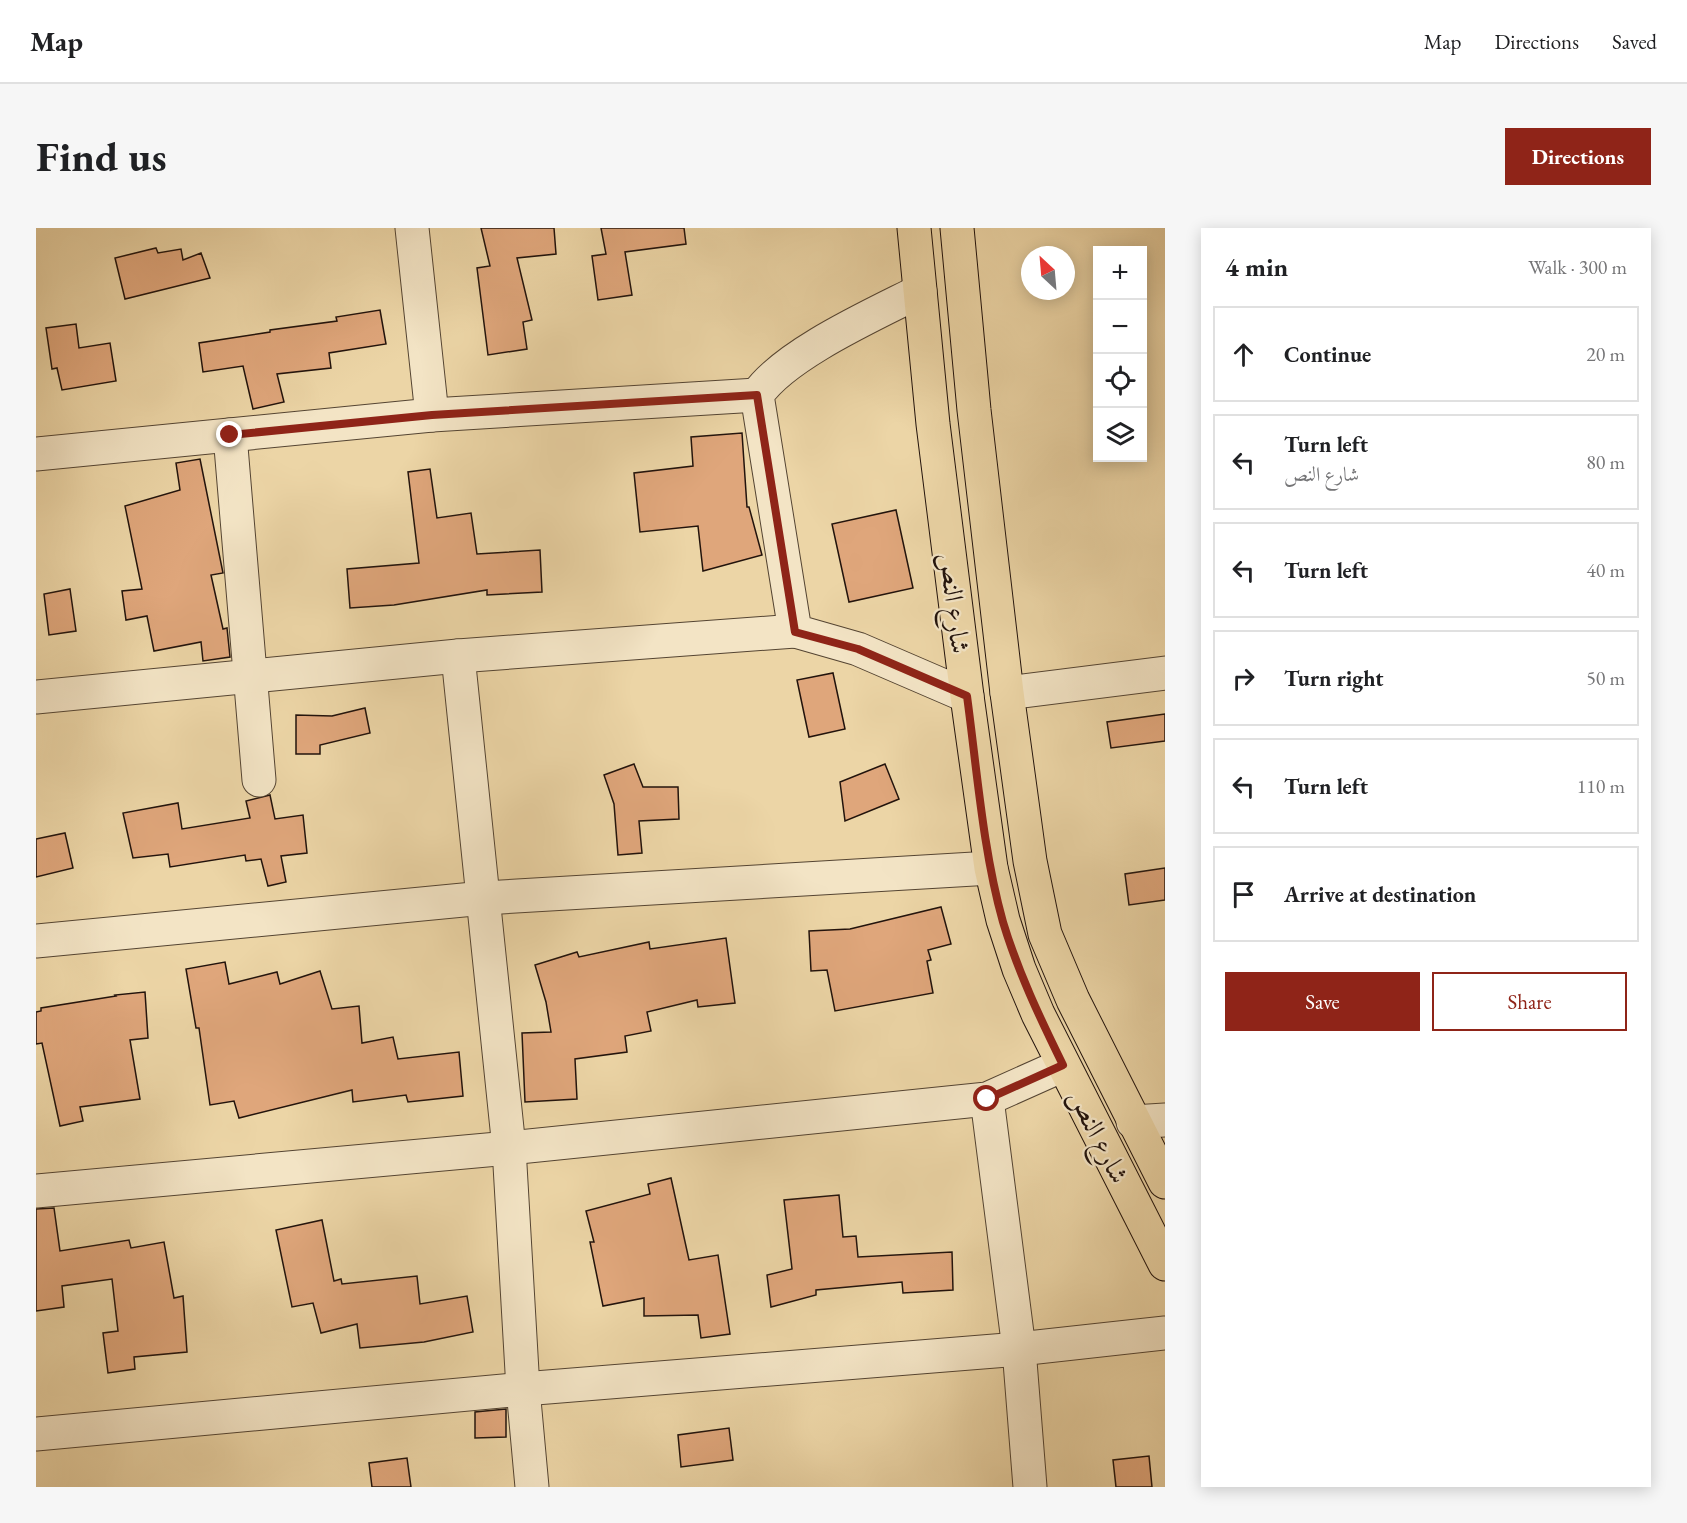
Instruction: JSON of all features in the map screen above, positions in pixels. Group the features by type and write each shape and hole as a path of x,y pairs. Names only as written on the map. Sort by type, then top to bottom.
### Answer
{"main road":[{"name":"شارع النص","path":"914,228 933,424 967,696 991,868 1003,920 1019,969 1063,1065 1165,1264"},
{"name":"شارع النص","path":"957,228 974,410 1007,693 1030,861 1045,934 1073,1000 1165,1182"}],"street":[{"path":"412,228 432,415"},
{"path":"795,632 757,395 765,382 797,358 861,321 920,291"},
{"path":"36,454 432,415 757,395"},
{"path":"230,435 259,780"},
{"path":"36,697 458,656 795,632 858,649 967,696"},
{"path":"458,656 509,1148 523,1389 532,1487"},
{"path":"1007,693 1165,673"},
{"path":"36,941 484,898 991,868"},
{"path":"36,1191 509,1148 987,1099 1063,1065"},
{"path":"987,1099 1019,1348 1030,1487"},
{"path":"1133,1122 1165,1120"},
{"path":"36,1434 523,1389 1019,1348 1165,1333"}],"building":[{"path":"481,228 554,228 556,254 517,258 532,320 523,322 527,349 488,355 477,268 490,266"},
{"path":"601,228 684,228 686,244 625,252 632,295 598,300 592,256 606,254"},
{"path":"156,248 158,253 181,249 183,260 201,253 210,278 125,299 115,258"},
{"path":"380,310 386,344 329,353 331,368 277,374 284,402 253,409 243,366 203,372 199,343 337,321 336,317"},
{"path":"76,324 79,348 110,343 116,381 62,390 57,368 52,369 46,328"},
{"path":"742,433 747,507 749,507 762,555 703,571 698,526 640,532 634,473 693,466 691,437"},
{"path":"200,459 223,573 211,575 223,629 227,628 230,657 203,661 201,642 154,651 147,616 126,620 122,591 142,589 125,506 180,490 176,463"},
{"path":"430,469 437,518 471,513 477,554 540,550 542,592 487,595 487,590 394,605 350,608 347,569 419,563 408,472"},
{"path":"896,510 913,588 849,602 832,524"},
{"path":"70,589 76,631 49,635 44,594"},
{"path":"833,673 845,729 809,737 797,680"},
{"path":"365,708 370,733 320,745 320,754 296,754 296,715 332,716"},
{"path":"1165,714 1165,741 1111,748 1107,722"},
{"path":"634,764 643,787 678,787 679,819 639,821 642,853 618,855 614,804 604,775"},
{"path":"885,764 899,799 845,821 840,782"},
{"path":"270,795 275,819 303,815 307,853 281,856 286,882 268,886 261,859 246,861 245,855 170,867 168,854 133,858 123,813 178,803 182,829 250,818 246,801"},
{"path":"65,833 73,868 36,877 36,839"},
{"path":"1165,868 1165,900 1129,905 1125,874"},
{"path":"941,907 951,944 928,950 931,960 927,961 933,993 835,1011 827,970 811,971 809,931 850,929"},
{"path":"726,938 735,1003 698,1007 697,1000 647,1012 651,1031 625,1036 627,1052 575,1059 577,1099 525,1102 522,1033 551,1032 546,1002 535,965 577,952 579,957 649,942 650,949"},
{"path":"225,962 229,984 277,972 280,984 320,971 332,1009 359,1006 362,1043 393,1037 398,1059 459,1052 463,1096 408,1102 406,1095 353,1102 352,1090 239,1118 234,1101 210,1105 199,1028 196,1028 186,969"},
{"path":"145,992 148,1038 130,1040 140,1099 80,1107 83,1121 60,1126 42,1043 36,1044 36,1012 41,1011 41,1008"},
{"path":"671,1178 689,1260 718,1255 730,1334 701,1338 698,1315 644,1316 644,1298 603,1306 590,1242 594,1242 586,1211 650,1194 648,1184"},
{"path":"839,1195 843,1237 856,1236 858,1257 952,1252 953,1290 903,1293 902,1282 816,1290 816,1295 771,1307 767,1275 792,1269 784,1200"},
{"path":"54,1208 60,1251 129,1240 131,1248 164,1242 174,1298 183,1296 187,1352 134,1357 135,1369 108,1373 103,1333 118,1331 112,1279 62,1286 64,1307 36,1311 36,1209"},
{"path":"322,1220 334,1281 341,1279 342,1284 417,1276 420,1304 467,1296 473,1332 424,1342 360,1348 357,1324 321,1333 313,1303 292,1307 276,1230"},
{"path":"506,1409 506,1437 475,1438 475,1412"},
{"path":"729,1428 733,1460 681,1467 678,1435"},
{"path":"1149,1456 1152,1487 1116,1487 1113,1460"},
{"path":"407,1458 411,1487 372,1487 369,1463"}],"route":[{"path":"230,435 432,415 757,395 795,632 858,649 967,696 991,868 1003,920 1019,969 1063,1065 987,1099"}]}
